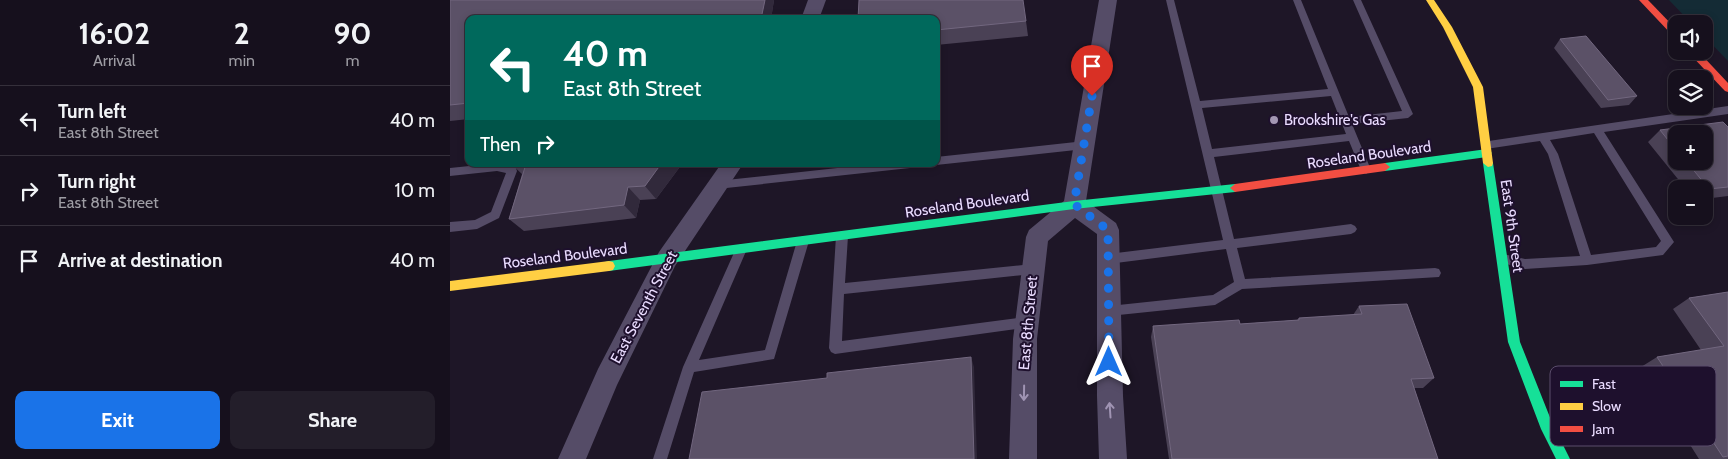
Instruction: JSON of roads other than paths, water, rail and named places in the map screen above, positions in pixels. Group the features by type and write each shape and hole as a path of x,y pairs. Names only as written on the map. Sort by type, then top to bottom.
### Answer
{"street":[{"path":"811,15 817,0"},
{"path":"1108,0 1074,204 1108,230 1110,396 1114,459"},
{"name":"East 9th Street","path":"1430,0 1447,27 1478,87 1514,342 1550,433"},
{"path":"1643,0 1668,26"},
{"path":"1701,60 1728,89"},
{"name":"Roseland Boulevard","path":"450,286 667,259 1074,204 1215,191 1366,170 1487,149"},
{"name":"East Seventh Street","path":"572,459 607,378 667,259 730,167"},
{"name":"East 8th Street","path":"1023,459 1026,323 1037,237 1074,204"},
{"name":"East 9th Street","path":"1556,446 1563,459"}],"lane":[{"path":"1170,0 1215,191 1240,284"},
{"path":"1297,0 1366,170"},
{"path":"1345,121 1408,114 1357,0"},
{"path":"1195,105 1333,92"},
{"path":"1487,149 1543,137 1728,110"},
{"path":"1501,259 1525,264 1587,260 1659,252 1668,242 1597,129"},
{"path":"1206,154 1352,137"},
{"path":"1543,137 1553,154 1587,260"},
{"path":"940,161 1085,145"},
{"path":"450,172 497,167 512,171 495,215 477,224 450,227"},
{"path":"717,185 882,167"},
{"path":"1108,259 1351,229"},
{"path":"842,236 835,348 1026,323"},
{"path":"690,367 770,355 803,241"},
{"path":"660,459 690,367 740,249"},
{"path":"840,289 1033,269"},
{"path":"1109,311 1215,300 1240,284 1435,273"}],"place":[{"name":"Brookshire's Gas","path":"1274,120"}]}
